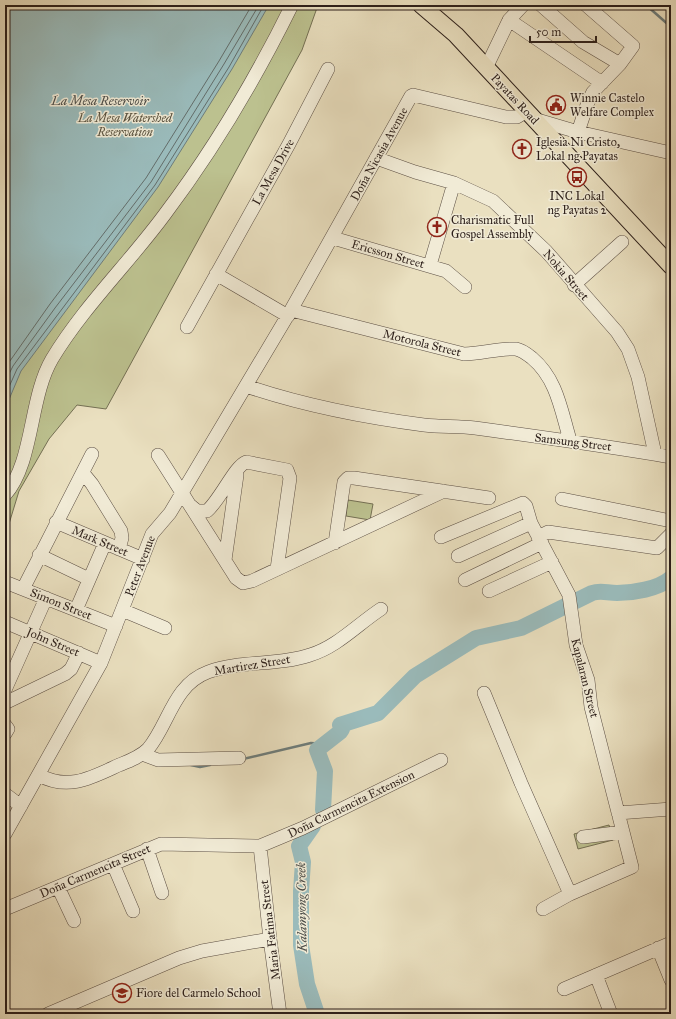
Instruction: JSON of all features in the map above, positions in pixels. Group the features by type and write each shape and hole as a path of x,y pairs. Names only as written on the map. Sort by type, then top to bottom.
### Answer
{"main road":[{"name":"Payatas Road","path":"421,5 456,35 671,266"}],"street":[{"path":"5,495 12,488 25,454 41,386 52,359 92,303 164,216 191,180 253,77 292,5"},
{"path":"486,68 509,20 523,5"},
{"path":"541,5 583,42 620,64"},
{"path":"578,132 588,102 633,46 586,5"},
{"path":"509,20 602,83"},
{"name":"La Mesa Drive","path":"187,327 289,144 328,68"},
{"name":"Doña Nicasia Avenue","path":"290,313 333,238 376,158 413,95 506,117 531,115"},
{"path":"531,115 578,132 671,153"},
{"name":"Nokia Street","path":"376,158 415,172 454,183 493,201 546,251 574,285 617,332 628,349 638,376 655,454"},
{"name":"Ericsson Street","path":"333,238 430,266 454,183"},
{"path":"574,285 622,242"},
{"path":"430,266 446,271 465,287"},
{"path":"216,274 290,313"},
{"name":"Peter Avenue","path":"5,834 101,663 153,532 170,513 290,313"},
{"name":"Motorola Street","path":"290,313 464,354 479,354 507,349 518,349 525,352 541,365 550,377 570,440"},
{"name":"Samsung Street","path":"246,386 318,408 425,425 474,428 532,437 570,440 671,457"},
{"path":"23,589 39,555 92,454"},
{"path":"158,455 239,582 243,583 335,543 444,491"},
{"path":"190,506 197,511 207,511 218,500 242,464 249,462 284,468 290,474 277,569"},
{"path":"225,560 238,469"},
{"path":"83,473 92,484 121,531 122,538 119,549"},
{"path":"335,543 344,482 348,478 489,498"},
{"path":"562,499 671,521"},
{"name":"Kapalaran Street","path":"441,537 520,503 526,506 531,523 552,562 569,601 576,645 588,680 591,707 632,867 570,894"},
{"name":"Mark Street","path":"56,522 143,559"},
{"path":"458,556 531,523"},
{"path":"465,580 540,540 548,532 657,548 671,534"},
{"path":"76,610 105,543"},
{"path":"39,555 89,579"},
{"path":"490,591 552,562"},
{"name":"Simon Street","path":"5,582 116,626"},
{"path":"5,690 46,598"},
{"name":"Martirez Street","path":"39,774 50,781 66,783 80,781 142,754 151,744 180,692 193,681 208,672 246,664 280,662 310,655 342,638 381,609"},
{"path":"122,610 165,628"},
{"name":"John Street","path":"5,622 101,663"},
{"path":"5,703 65,674 71,669 79,653"},
{"path":"484,693 521,783 570,894 543,909"},
{"path":"5,725 8,729 5,734"},
{"path":"142,754 158,760 239,758"},
{"name":"Doña Carmencita Extension","path":"260,846 303,828 441,760"},
{"path":"5,794 21,806"},
{"path":"618,813 671,809"},
{"path":"583,837 623,832"},
{"name":"Doña Carmencita Street","path":"5,909 161,844 260,846"},
{"name":"Maria Fatima Street","path":"260,846 280,1014"},
{"path":"147,849 162,893"},
{"path":"113,864 134,911"},
{"path":"58,887 74,921"},
{"path":"48,1014 179,958 202,951 270,939"},
{"path":"564,989 671,943"},
{"path":"658,948 671,980"},
{"path":"596,975 611,1014"}],"green space":[{"name":"La Mesa Reservoir","path":"5,5 318,5 302,50 106,409 77,405 49,439 19,491 5,537"},
{"path":"348,500 373,504 370,520 346,516"},
{"path":"609,825 613,840 578,849 574,834"}],"water":[{"name":"La Mesa Reservoir","path":"5,5 269,5 232,69 158,187 21,371 5,409"}],"waterway":[{"path":"646,5 671,27"},
{"name":"Kalamyong Creek","path":"323,810 325,771 317,750 340,732 342,729 340,725 378,713 415,676 476,638 521,628 595,592 623,593 638,591 652,588 666,582 671,578"},
{"path":"243,759 311,743 324,744"},
{"path":"191,765 200,767 210,765"},
{"name":"Kalamyong Creek","path":"313,826 299,846 303,862 301,891 301,945 307,984 317,1014"}],"place":[{"name":"Winnie Castelo Welfare Complex","path":"556,105"},
{"name":"Iglesia Ni Cristo, Lokal ng Payatas","path":"522,149"},
{"name":"INC Lokal ng Payatas 2","path":"577,177"},
{"name":"Charismatic Full Gospel Assembly","path":"437,227"},
{"name":"Fiore del Carmelo School","path":"122,993"}],"park label":[{"name":"La Mesa Watershed Reservation","path":"125,125"}]}
